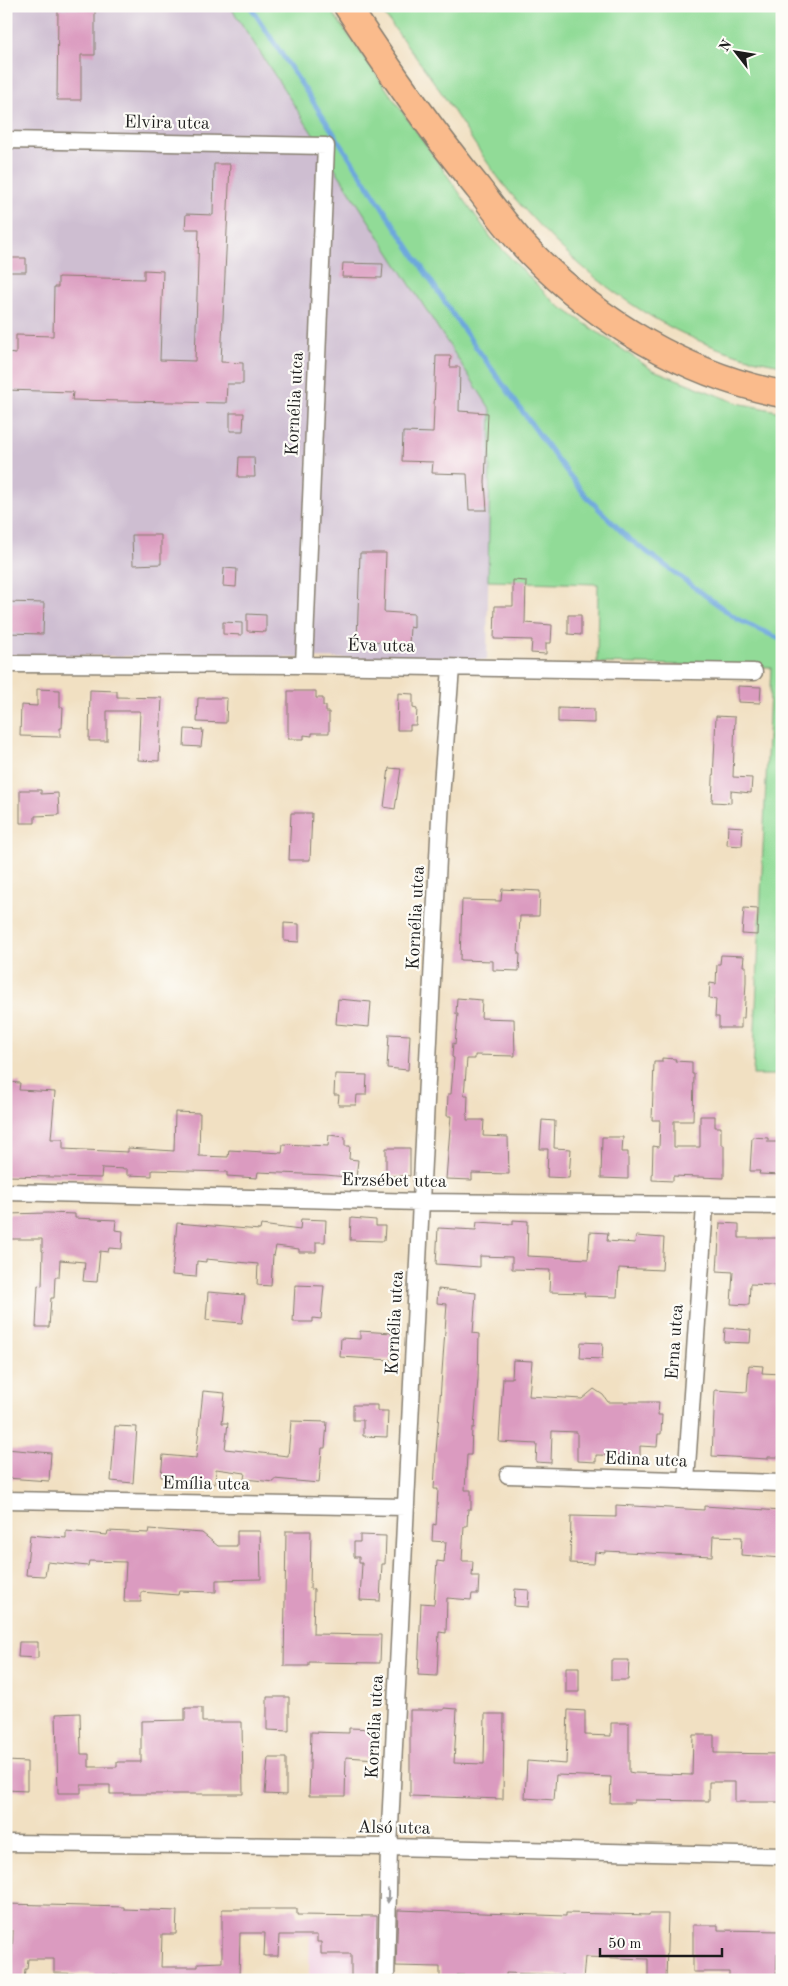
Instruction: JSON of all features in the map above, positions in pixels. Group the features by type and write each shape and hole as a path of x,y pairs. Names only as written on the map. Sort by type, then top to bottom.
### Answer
{"main road":[{"path":"348,6 382,60 451,155 512,232 557,277 600,313 644,341 706,371 744,385 782,394"}],"street":[{"name":"Elvira utca","path":"6,140 326,146"},
{"name":"Kornélia utca","path":"304,665 326,146"},
{"name":"Éva utca","path":"6,664 304,665 754,672"},
{"name":"Kornélia utca","path":"386,1980 389,1847 441,798 451,668"},
{"name":"Erzsébet utca","path":"6,1192 421,1202 782,1206"},
{"name":"Erna utca","path":"686,1481 705,1206"},
{"name":"Edina utca","path":"508,1475 782,1483"},
{"name":"Emília utca","path":"6,1500 406,1507"},
{"name":"Alsó utca","path":"6,1843 389,1847 782,1856"}],"shaded area":[{"path":"6,6 230,6 491,410 487,660 6,655"},
{"path":"310,1914 380,1916 379,1980 309,1980"}],"green space":[{"path":"230,6 328,6 492,239 555,303 651,369 737,403 782,412 782,1075 753,1075 771,667 597,663 598,584 488,581 491,410"},
{"path":"378,6 782,6 782,365 742,356 703,343 667,325 599,281 568,254 502,183 450,105"}],"building":[{"path":"58,9 95,9 95,55 81,55 81,100 57,100"},
{"path":"214,164 230,164 221,362 243,363 243,384 227,384 226,403 72,400 73,392 6,390 6,353 16,354 16,335 53,336 54,287 58,287 58,277 144,279 144,270 163,271 160,360 195,361 199,229 185,229 186,214 213,215"},
{"path":"6,258 26,258 26,272 6,272"},
{"path":"343,263 383,264 382,278 342,277"},
{"path":"436,356 451,356 450,367 460,367 459,411 488,413 485,482 487,510 469,510 467,474 432,473 433,462 402,461 403,432 433,433"},
{"path":"230,413 244,413 243,431 230,431"},
{"path":"239,457 254,457 255,477 238,477"},
{"path":"132,535 161,535 161,564 133,565"},
{"path":"360,553 386,553 384,612 414,614 414,628 410,627 409,645 395,644 395,642 357,641"},
{"path":"224,568 237,569 236,587 223,586"},
{"path":"513,580 526,581 525,623 552,625 551,643 546,643 546,654 531,653 532,640 494,639 495,606 513,606"},
{"path":"6,602 44,603 43,634 6,633"},
{"path":"247,614 266,615 266,632 247,631"},
{"path":"568,615 581,615 581,635 568,634"},
{"path":"223,622 242,623 242,635 223,634"},
{"path":"738,686 761,687 760,703 738,702"},
{"path":"37,689 60,690 60,707 63,707 60,737 20,736 21,705 37,706"},
{"path":"90,690 117,691 117,697 162,698 159,761 138,760 140,711 107,711 107,741 89,741"},
{"path":"288,691 316,691 316,698 323,698 323,706 326,706 326,712 329,712 329,733 312,733 312,736 304,735 304,739 288,739"},
{"path":"398,693 413,694 413,708 417,709 416,725 410,725 410,730 397,730"},
{"path":"198,698 227,698 226,723 197,722"},
{"path":"558,708 594,709 594,723 558,722"},
{"path":"716,716 735,717 733,777 752,778 751,793 731,791 731,803 712,802"},
{"path":"185,729 203,730 201,747 184,746"},
{"path":"389,768 401,769 395,809 384,807"},
{"path":"20,790 41,790 41,794 58,793 59,815 35,816 35,823 20,823"},
{"path":"291,813 312,813 310,860 289,860"},
{"path":"728,826 743,827 742,846 727,845"},
{"path":"502,889 540,891 539,916 520,916 519,971 493,970 493,961 460,960 462,900 501,901"},
{"path":"744,908 758,909 757,935 742,934"},
{"path":"284,923 299,924 299,942 284,941"},
{"path":"721,955 744,956 743,966 746,966 746,982 744,1018 741,1018 741,1028 719,1028 719,1017 715,1017 716,999 709,998 710,983 716,984 717,964 720,964"},
{"path":"457,998 482,1000 481,1018 514,1019 515,1056 475,1055 475,1059 467,1059 464,1095 468,1095 467,1120 484,1120 483,1136 508,1137 509,1174 472,1173 472,1180 446,1179 451,1116 447,1116 448,1094 451,1094 454,1058 452,1057 453,1043 455,1044 458,1014 456,1014"},
{"path":"338,999 371,1002 369,1027 336,1024"},
{"path":"389,1034 410,1035 408,1070 387,1068"},
{"path":"662,1058 692,1062 692,1074 694,1074 693,1121 674,1121 674,1147 700,1147 700,1116 715,1116 715,1127 721,1127 721,1145 724,1145 724,1178 673,1176 673,1181 652,1180 653,1146 659,1147 660,1120 652,1120 654,1062 662,1062"},
{"path":"335,1074 367,1075 366,1095 357,1095 356,1105 338,1105 339,1095 334,1095"},
{"path":"6,1082 20,1083 19,1090 55,1092 51,1139 63,1139 63,1149 128,1152 128,1148 174,1151 175,1112 200,1113 199,1156 228,1157 229,1150 282,1153 283,1144 328,1146 329,1135 345,1137 345,1146 350,1146 349,1159 358,1160 356,1178 258,1172 257,1178 227,1176 227,1172 152,1170 152,1176 127,1175 127,1169 102,1168 101,1178 6,1176"},
{"path":"542,1120 555,1121 554,1148 571,1149 569,1178 547,1177 548,1149 540,1149"},
{"path":"602,1137 623,1137 622,1152 628,1152 628,1179 601,1178"},
{"path":"752,1137 768,1138 768,1142 782,1142 782,1175 759,1174 760,1171 750,1171"},
{"path":"386,1148 410,1148 410,1176 386,1176"},
{"path":"6,1214 75,1214 75,1218 116,1220 115,1230 123,1231 122,1249 109,1248 108,1252 100,1251 97,1282 83,1281 85,1262 60,1260 59,1277 55,1277 54,1298 51,1298 49,1327 36,1327 38,1285 42,1286 42,1239 6,1239"},
{"path":"351,1218 376,1220 376,1226 385,1226 384,1241 350,1240"},
{"path":"301,1219 326,1220 325,1242 316,1242 316,1252 299,1252 299,1249 276,1246 273,1255 271,1286 257,1285 258,1264 206,1259 206,1262 197,1261 196,1277 172,1275 177,1223 260,1230 261,1225 300,1230"},
{"path":"513,1220 528,1221 527,1256 588,1259 590,1232 608,1233 607,1241 635,1243 636,1236 664,1238 662,1270 619,1268 617,1297 584,1296 585,1293 549,1292 550,1270 512,1269 512,1257 480,1256 480,1267 436,1264 438,1228 476,1230 477,1222 513,1224"},
{"path":"720,1223 739,1224 739,1238 782,1238 782,1295 773,1285 750,1284 749,1305 731,1304 733,1272 717,1271"},
{"path":"295,1285 324,1286 321,1319 313,1318 313,1322 293,1322"},
{"path":"438,1289 476,1293 473,1333 479,1334 478,1379 471,1455 467,1455 465,1490 471,1490 471,1509 468,1509 467,1526 464,1526 462,1561 473,1561 472,1576 479,1576 478,1594 472,1594 471,1600 447,1598 446,1633 439,1632 437,1676 418,1675 421,1603 434,1604 437,1561 444,1562 446,1542 432,1541 433,1524 436,1525 438,1489 434,1489 447,1304 437,1303"},
{"path":"208,1292 245,1295 242,1323 206,1320"},
{"path":"725,1328 751,1330 750,1343 724,1342"},
{"path":"360,1331 392,1333 391,1360 340,1357 341,1338 360,1339"},
{"path":"581,1342 603,1343 602,1359 580,1358"},
{"path":"513,1360 532,1361 529,1396 582,1399 594,1389 603,1395 608,1402 659,1402 658,1415 662,1415 661,1434 658,1434 657,1447 640,1446 640,1456 596,1455 596,1462 577,1461 577,1432 552,1431 551,1463 536,1462 537,1444 499,1442 503,1378 512,1378"},
{"path":"749,1365 763,1366 762,1373 782,1374 782,1457 768,1457 768,1459 712,1456 715,1390 747,1392"},
{"path":"203,1391 225,1393 222,1423 228,1423 225,1449 288,1456 291,1421 327,1422 325,1448 322,1448 319,1483 274,1479 274,1482 244,1479 245,1473 216,1469 215,1484 161,1477 163,1455 196,1458"},
{"path":"353,1405 377,1405 377,1411 388,1411 387,1437 363,1436 363,1420 353,1420"},
{"path":"115,1426 137,1427 133,1483 111,1481"},
{"path":"6,1449 51,1453 49,1481 6,1478"},
{"path":"616,1505 704,1510 704,1506 782,1511 782,1558 741,1555 742,1537 713,1536 712,1556 605,1551 605,1553 595,1552 594,1564 570,1563 571,1516 616,1517"},
{"path":"149,1529 202,1533 218,1546 237,1546 237,1531 260,1531 261,1579 216,1580 216,1592 179,1591 178,1595 141,1592 141,1602 124,1602 126,1562 89,1561 88,1566 47,1562 45,1576 26,1575 30,1535 66,1538 66,1531 107,1535 108,1531 148,1533"},
{"path":"286,1531 311,1531 310,1589 314,1589 313,1634 381,1635 380,1663 309,1662 309,1666 284,1666"},
{"path":"360,1535 386,1536 385,1564 382,1564 380,1601 360,1600 362,1563 359,1563 359,1557 354,1557 354,1542 360,1542"},
{"path":"515,1589 529,1590 528,1607 514,1606"},
{"path":"19,1642 38,1642 38,1658 18,1657"},
{"path":"611,1660 629,1660 628,1680 611,1680"},
{"path":"566,1667 579,1667 579,1692 566,1692"},
{"path":"267,1697 289,1697 289,1731 267,1730"},
{"path":"185,1708 202,1708 202,1722 242,1722 243,1794 110,1794 110,1785 81,1785 81,1793 58,1793 56,1714 80,1713 81,1754 89,1754 89,1767 117,1767 117,1762 141,1762 141,1721 185,1720"},
{"path":"444,1708 457,1709 454,1763 484,1764 485,1714 504,1714 503,1799 410,1796 410,1710 444,1710"},
{"path":"568,1710 585,1711 585,1735 611,1736 611,1723 629,1723 629,1772 692,1775 693,1735 714,1735 714,1753 782,1754 782,1802 735,1802 735,1782 709,1782 709,1801 634,1800 634,1803 610,1803 611,1777 556,1775 554,1800 525,1798 527,1761 566,1764"},
{"path":"349,1728 377,1729 376,1759 346,1757 345,1796 309,1796 311,1732 349,1733"},
{"path":"268,1758 286,1758 286,1795 265,1794"},
{"path":"6,1761 27,1762 27,1791 6,1790"},
{"path":"6,1904 124,1907 124,1909 177,1911 176,1934 162,1934 161,1967 198,1967 198,1963 222,1962 222,1909 297,1909 297,1915 377,1916 376,1980 351,1980 351,1954 321,1954 321,1942 317,1942 317,1935 279,1935 278,1956 264,1956 265,1933 240,1933 239,1980 138,1980 138,1976 109,1975 109,1980 95,1980 95,1974 54,1973 54,1959 28,1959 24,1980 11,1980 13,1931 6,1931"},
{"path":"398,1910 566,1916 566,1913 668,1914 666,1980 648,1980 648,1959 585,1957 583,1980 563,1980 564,1975 506,1973 506,1980 482,1980 482,1976 457,1975 457,1980 440,1980 440,1967 396,1966"},
{"path":"693,1925 718,1925 718,1930 782,1931 782,1954 777,1954 776,1980 729,1980 729,1972 693,1972"}],"waterway":[{"path":"250,6 458,322 556,458 586,496 628,538 737,619 782,640"}]}
